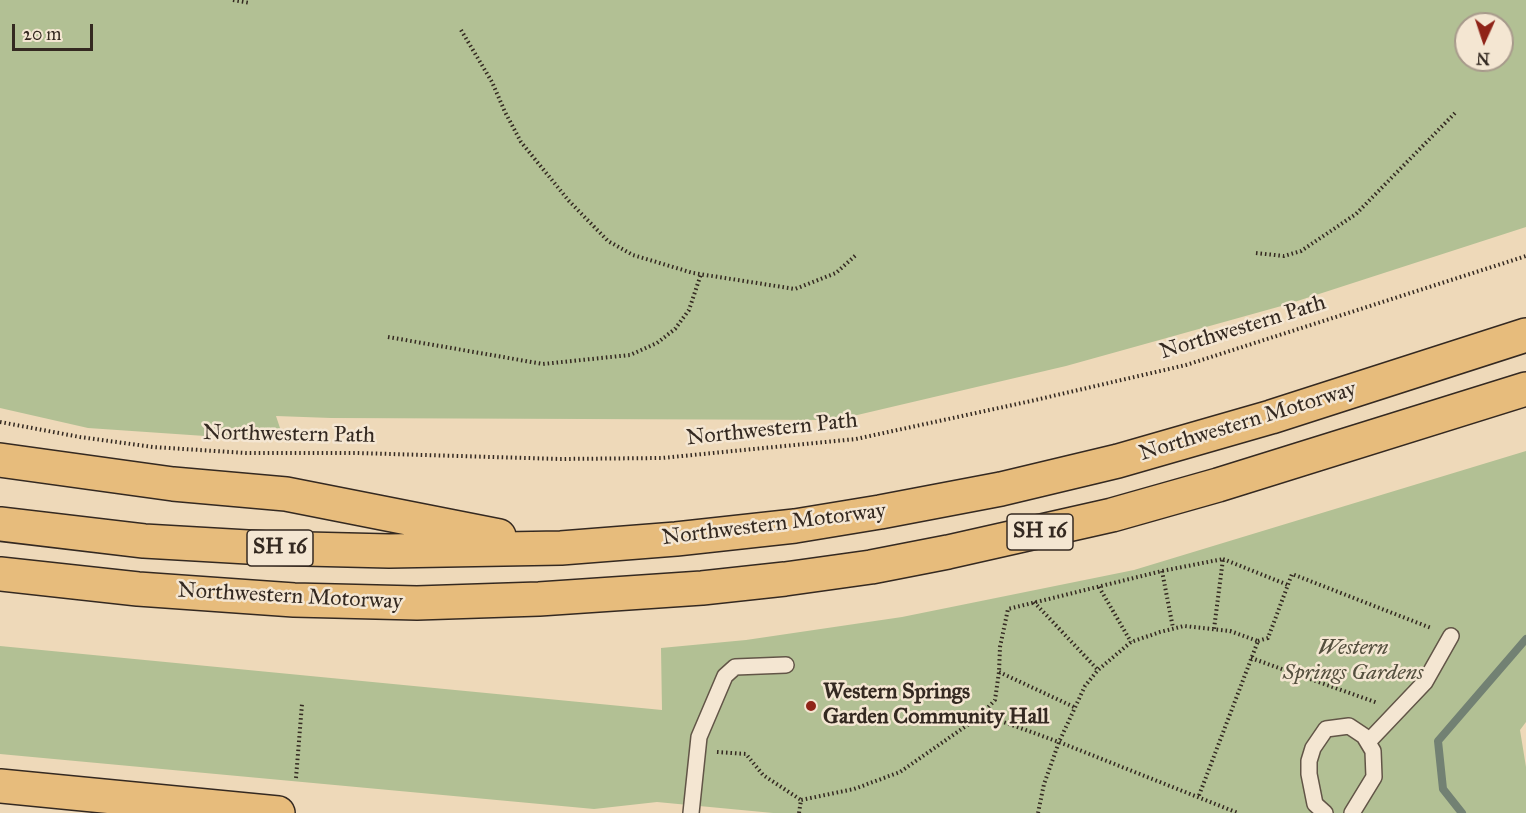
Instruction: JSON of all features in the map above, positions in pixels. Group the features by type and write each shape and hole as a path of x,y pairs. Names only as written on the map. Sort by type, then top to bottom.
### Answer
{"main road":[{"name":"Northwestern Motorway","path":"0,524 144,541 265,548 389,551 561,548 676,539 795,526 1001,489 1118,461 1271,417 1526,335"},
{"name":"Northwestern Motorway","path":"0,574 138,590 294,600 417,603 539,599 702,588 785,579 871,567 948,552 1112,515 1218,485 1526,389"},
{"path":"0,460 173,484 286,494 561,548"},
{"path":"0,786 278,813"}],"lane":[{"path":"1368,742 1425,682 1451,636"},
{"path":"691,813 699,737 725,676 735,667 786,665"},
{"path":"1325,813 1316,804 1309,774 1309,761 1313,748 1326,729 1349,726 1364,736 1373,751 1374,777 1352,813"}],"path":[{"path":"233,0 250,3"},
{"path":"461,30 492,82 521,142 569,201 608,241 633,255 701,274 795,289 836,273 856,254"},
{"path":"1256,253 1284,256 1301,251 1356,214 1455,113"},
{"name":"Northwestern Path","path":"0,422 80,437 153,447 246,453 357,453 560,459 652,458 856,439 1031,402 1186,365 1526,256"},
{"path":"388,337 543,364 630,355 657,343 675,329 688,310 701,274"},
{"path":"1214,629 1223,559"},
{"path":"698,750 746,754 763,775 801,800 854,789 900,772 979,717 995,700 1000,647 1008,609 1161,571 1223,559 1288,585"},
{"path":"1161,571 1173,628"},
{"path":"1038,813 1044,784 1059,742 1085,686 1098,670 1131,642 1184,626 1230,631 1258,641 1268,638 1292,574 1451,636"},
{"path":"1100,587 1131,642"},
{"path":"1034,602 1098,670"},
{"path":"1198,798 1258,641"},
{"path":"1251,658 1398,710"},
{"path":"999,672 1074,707"},
{"path":"296,778 302,704"},
{"path":"979,717 998,720 1059,742 1238,813"},
{"path":"799,813 801,800"}],"green space":[{"path":"0,0 1526,0 1526,227 1285,305 1066,366 836,420 276,416 282,434 205,436 88,428 0,408"},
{"name":"Western Springs Gardens","path":"1526,451 1526,722 1520,730 1526,767 1526,813 773,813 657,802 594,809 0,754 0,646 662,710 661,648 746,640 902,617 1134,570"}],"waterway":[{"path":"1462,813 1443,789 1438,741 1526,639"}],"place":[{"name":"Western Springs Garden Community Hall","path":"811,706"}]}
